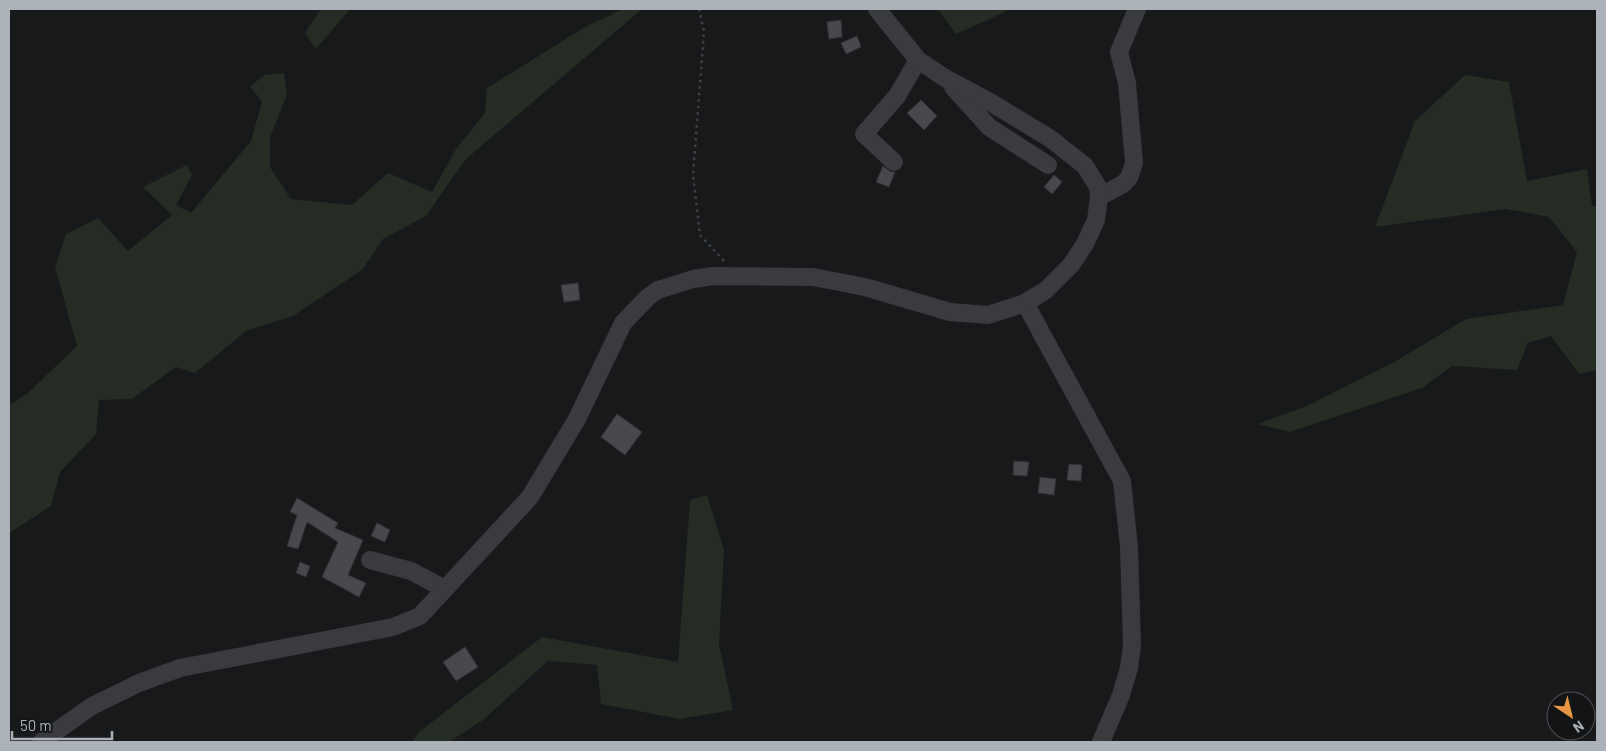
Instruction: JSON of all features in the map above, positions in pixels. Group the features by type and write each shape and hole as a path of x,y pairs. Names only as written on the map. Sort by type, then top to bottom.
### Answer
{"street":[{"path":"42,742 92,706 139,683 180,668 393,627 420,616 443,588 530,497 577,419 623,323 658,290 674,284 713,276 784,275 840,281 950,312 988,315 1025,303 1046,290 1071,265 1085,244 1096,220 1099,197 1098,186 1092,176 1075,156 1051,138 945,78 918,60 877,9"},
{"path":"1099,197 1123,184 1129,178 1134,163 1127,83 1119,52 1137,9"},
{"path":"894,162 864,134 897,96 918,60"},
{"path":"945,78 989,127 1048,165"},
{"path":"1025,303 1122,481 1129,547 1132,646 1129,668 1101,742"},
{"path":"370,560 411,571 443,588"}],"path":[{"path":"699,9 704,31 693,175 698,229 703,240 740,276"}],"shaded area":[{"path":"321,9 350,9 316,49 305,33"},
{"path":"623,9 642,9 465,160 426,216 383,239 362,270 293,316 246,331 195,373 176,367 132,399 99,400 96,434 60,472 51,506 9,533 9,405 28,393 77,346 55,267 66,234 98,218 128,251 172,215 143,187 187,165 192,175 176,205 191,213 251,141 262,102 250,86 265,75 284,73 287,95 270,137 270,167 291,199 352,205 388,173 432,192 456,149 485,113 487,88 585,27"},
{"path":"938,9 1004,9 1005,12 956,34"},
{"path":"1465,75 1509,82 1527,181 1587,169 1592,206 1597,206 1597,370 1579,374 1551,336 1528,343 1517,370 1452,366 1422,388 1290,432 1258,424 1307,406 1396,361 1466,319 1563,305 1577,252 1549,217 1506,209 1375,227 1415,121"},
{"path":"707,495 724,550 719,644 733,710 680,719 601,704 597,665 548,661 483,720 449,742 412,742 419,732 542,637 678,662 690,500"}],"building":[{"path":"841,20 842,37 829,39 827,22"},
{"path":"857,36 861,47 846,54 841,43"},
{"path":"921,100 937,116 924,130 907,113"},
{"path":"883,166 891,172 895,172 889,187 876,182"},
{"path":"1054,175 1062,182 1052,194 1044,187"},
{"path":"578,283 580,300 564,302 561,285"},
{"path":"617,414 642,432 625,455 601,437"},
{"path":"1014,461 1029,462 1027,476 1013,475"},
{"path":"1069,464 1082,465 1081,481 1067,480"},
{"path":"1040,477 1056,479 1054,495 1038,493"},
{"path":"297,498 338,523 335,528 363,540 348,575 366,583 359,597 322,577 338,542 307,522 298,549 287,546 297,515 290,512"},
{"path":"377,523 390,530 385,542 371,536"},
{"path":"300,562 310,566 306,577 296,573"},
{"path":"465,647 478,667 456,681 443,662"}]}
